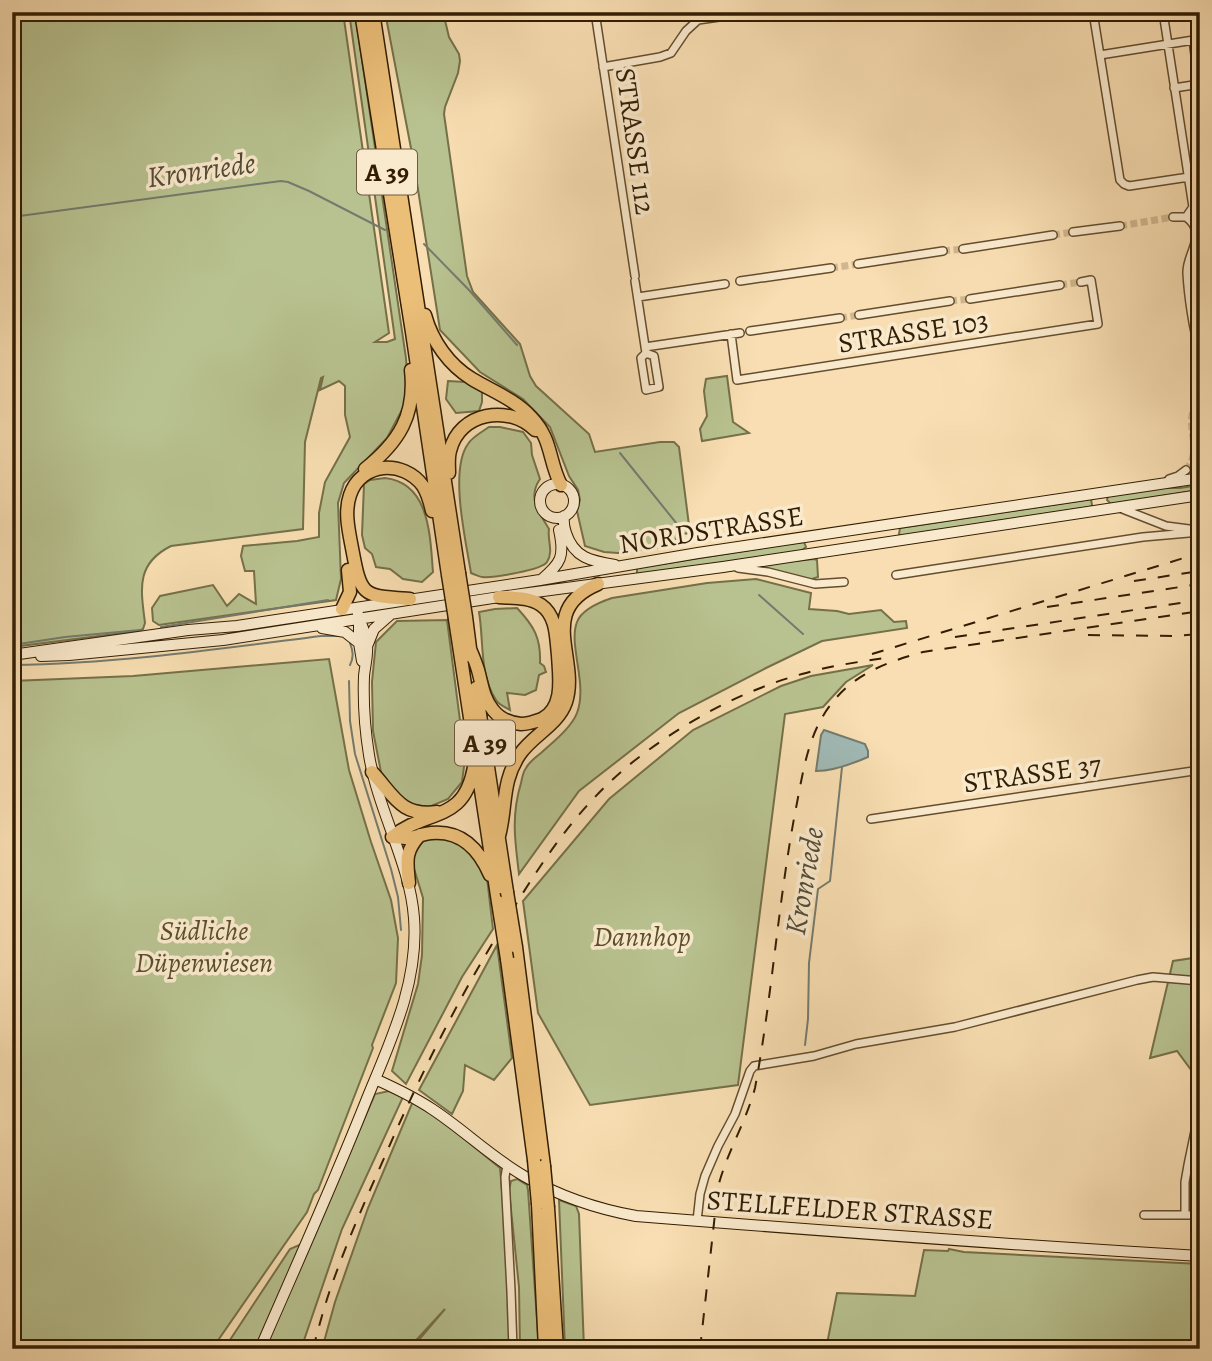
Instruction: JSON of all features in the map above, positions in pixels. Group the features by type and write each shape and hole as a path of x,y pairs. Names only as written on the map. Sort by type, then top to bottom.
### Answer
{"highway":[{"name":"A 39","path":"361,12 454,574 475,745 501,894 516,947 557,1349"},
{"name":"A 39","path":"373,12 449,508 454,574"},
{"path":"407,242 418,274 427,326 440,349 464,374 519,405 530,416 546,438 556,485"},
{"path":"342,609 349,596 350,583 342,507 353,481 388,449 406,418 412,379 409,342 412,332"},
{"path":"449,508 452,494 450,449 468,424 496,413 519,418 537,431 546,448 556,485"},
{"path":"410,599 377,597 368,593 358,581 347,506 356,483 370,472 387,467 397,468 415,477 429,497 442,564 454,574"},
{"path":"499,836 503,822 505,788 512,768 531,740 557,718 567,700 568,668 564,631 569,609 579,594 598,584"},
{"path":"470,649 478,668 482,689 492,710 500,717 509,722 530,724 546,716 558,700 556,634 552,618 541,605 530,600 499,597"},
{"name":"A 39","path":"460,618 470,649 499,836 507,959 539,1163"},
{"path":"392,836 402,828 448,810 458,803 467,792 472,779 475,745"},
{"path":"372,772 405,807 428,813 448,810"},
{"path":"392,836 408,838 440,833 455,835 467,841 484,862 501,894"},
{"path":"409,883 408,852 411,844 420,835"},
{"name":"A 39","path":"543,1206 545,1349"}],"street":[{"name":"STRASSE 112","path":"595,12 646,350"},
{"path":"1093,12 1120,180 1129,186 1189,177"},
{"path":"1163,12 1189,177 1196,205 1186,217"},
{"path":"604,67 671,53 698,20 719,14"},
{"path":"1100,55 1196,40 1199,84 1174,88"},
{"path":"1173,217 1186,217 1192,221 1196,237 1187,267 1200,350"},
{"path":"1077,232 1120,226"},
{"path":"963,248 1052,235"},
{"path":"858,264 943,251"},
{"path":"740,281 831,268"},
{"name":"STRASSE 103","path":"731,334 737,380 1098,324 1086,281"},
{"path":"638,297 725,284"},
{"path":"970,299 1060,285"},
{"path":"859,315 950,302"},
{"path":"750,331 840,318"},
{"path":"646,350 654,356 659,387 646,390 641,358 646,350 740,333"},
{"path":"1155,484 1178,476 1186,470"},
{"name":"NORDSTRASSE","path":"12,656 540,580 1200,478"},
{"path":"559,517 571,510 573,498 570,491 556,485 543,491 540,503 545,513 559,517 563,522 571,546 577,553 595,561 622,566"},
{"path":"1098,493 1100,510"},
{"name":"NORDSTRASSE","path":"12,656 69,655 223,640 1200,495"},
{"path":"1116,507 1166,526 1200,531"},
{"path":"540,580 559,562 562,552 559,517"},
{"path":"889,525 892,542"},
{"path":"896,575 1143,537 1200,531"},
{"path":"816,536 819,553"},
{"name":"NORDSTRASSE","path":"723,567 745,568 815,584 844,582"},
{"path":"260,1349 347,1149 399,1016 409,982 414,940 413,911 409,883 372,772 366,725 363,644 357,607"},
{"path":"363,644 374,629 393,613"},
{"path":"312,626 338,629 363,644"},
{"name":"STRASSE 37","path":"871,819 1200,770"},
{"path":"698,1221 700,1194 705,1176 735,1114 754,1066 814,1056 856,1044 955,1027 1137,980 1153,977 1200,981"},
{"name":"STELLFELDER STRASSE","path":"375,1079 408,1094 508,1165 548,1188 600,1208 636,1216 1200,1256"},
{"path":"1185,1216 1185,1182 1197,1135 1200,1107"},
{"path":"508,1165 505,1177 513,1349"},
{"path":"1144,1215 1200,1215"}],"green space":[{"path":"12,12 343,12 389,333 375,342 387,342 395,339 349,12 355,12 406,358 408,389 404,406 387,438 344,483 338,503 341,579 336,600 159,625 153,621 152,608 160,596 213,585 227,606 239,594 256,604 254,571 245,571 241,556 243,546 319,537 319,513 325,482 350,437 345,415 345,386 339,381 320,390 323,377 305,442 303,529 171,546 159,553 146,570 142,589 145,623 143,629 12,647"},
{"path":"385,12 443,12 449,37 460,61 444,114 467,276 473,292 520,344 536,386 589,434 595,452 660,442 674,442 679,447 690,533 683,534 667,546 618,553 585,546 577,511 580,500 578,490 569,476 550,427 523,399 480,372 440,330 414,164"},
{"path":"727,376 733,422 749,433 702,441 700,429 707,416 704,391 706,379"},
{"path":"448,381 465,382 482,392 479,411 456,413 446,399"},
{"path":"489,427 523,432 531,443 540,479 534,499 549,529 550,550 547,562 536,568 482,577 471,573 459,488 462,456 468,444"},
{"path":"385,478 400,482 411,490 425,513 433,572 422,582 403,579 390,569 376,567 372,554 365,548 362,535 364,484 370,480"},
{"path":"1200,485 1200,490 1111,504 1107,500 1108,496"},
{"path":"1091,499 1090,507 901,536 899,534 900,528"},
{"path":"804,542 806,547 801,551 637,575 637,568"},
{"path":"817,560 818,577 809,580 763,568 762,565 765,564"},
{"path":"756,579 811,593 809,609 849,614 881,610 894,622 906,621 907,628 822,641 679,713 579,791 519,874 515,818 523,773 571,724 580,702 575,642 579,617 592,607 612,598 707,583"},
{"path":"517,608 535,633 540,663 546,672 539,675 536,690 525,695 507,693 510,710 497,702 487,679 479,612"},
{"path":"447,620 465,759 462,782 448,799 429,807 408,804 392,790 381,772 373,731 372,682 376,642 397,621"},
{"name":"Südliche Düpenwiesen","path":"329,659 349,770 391,900 398,938 396,983 318,1190 307,1212 212,1349 12,1349 12,681 133,676"},
{"name":"Dannhop","path":"873,665 846,682 823,707 785,714 738,1085 590,1105 538,1013 523,901 609,799 693,730 781,686 811,676"},
{"path":"441,837 466,845 487,878 493,929 462,977 406,1084 392,1071 418,984 422,955 423,898 412,862 414,848 421,841"},
{"path":"497,945 512,1058 494,1080 465,1065 463,1091 452,1114 419,1090"},
{"path":"1200,957 1200,1082 1177,1051 1150,1058 1173,961"},
{"path":"389,1091 403,1097 342,1229 301,1349 224,1349 290,1249 311,1240 375,1094"},
{"path":"413,1101 440,1119 500,1168 508,1258 510,1349 411,1349 445,1309 408,1349 322,1349 335,1302 368,1208"},
{"path":"517,1179 527,1185 528,1190 539,1349 520,1349 519,1287 509,1190 511,1181"},
{"path":"559,1200 576,1206 579,1214 584,1349 565,1349"},
{"path":"949,1249 1200,1264 1200,1349 826,1349 837,1293 915,1296 924,1250"}],"water":[{"path":"824,730 865,744 868,757 842,767 816,771"}],"waterway":[{"name":"Kronriede","path":"12,217 281,181 309,191 385,230"},
{"name":"Kronriede","path":"424,244 517,345"},
{"name":"Kronriede","path":"620,453 681,529"},
{"name":"Kronriede","path":"759,595 803,634"},
{"path":"161,627 328,600"},
{"path":"12,645 140,630"},
{"path":"12,665 129,659 338,636"},
{"path":"350,643 353,654 350,665"},
{"path":"349,681 350,721 355,754 391,869 398,897 401,930"},
{"name":"Kronriede","path":"805,1045 809,963 818,889 830,881 842,767"}],"tunnel":[{"path":"1120,226 1173,217"},
{"path":"1053,235 1073,232"},
{"path":"943,251 963,249"},
{"path":"831,268 858,264"},
{"path":"1060,285 1081,282"},
{"path":"950,301 970,299"},
{"path":"840,318 859,315"},
{"path":"1186,470 1194,452 1192,417 1200,398"}],"railway":[{"path":"872,654 1200,553"},
{"path":"1134,581 1200,571"},
{"path":"1047,607 1200,584"},
{"path":"955,637 1200,600"},
{"path":"700,1349 718,1187 755,1088 795,813 811,741 832,703 862,676 923,652 1200,611"},
{"path":"1088,635 1200,634"},
{"path":"313,1349 348,1241 438,1043 512,910 575,820 593,799 634,761 673,733 714,709 757,689 802,674 885,658"}]}
